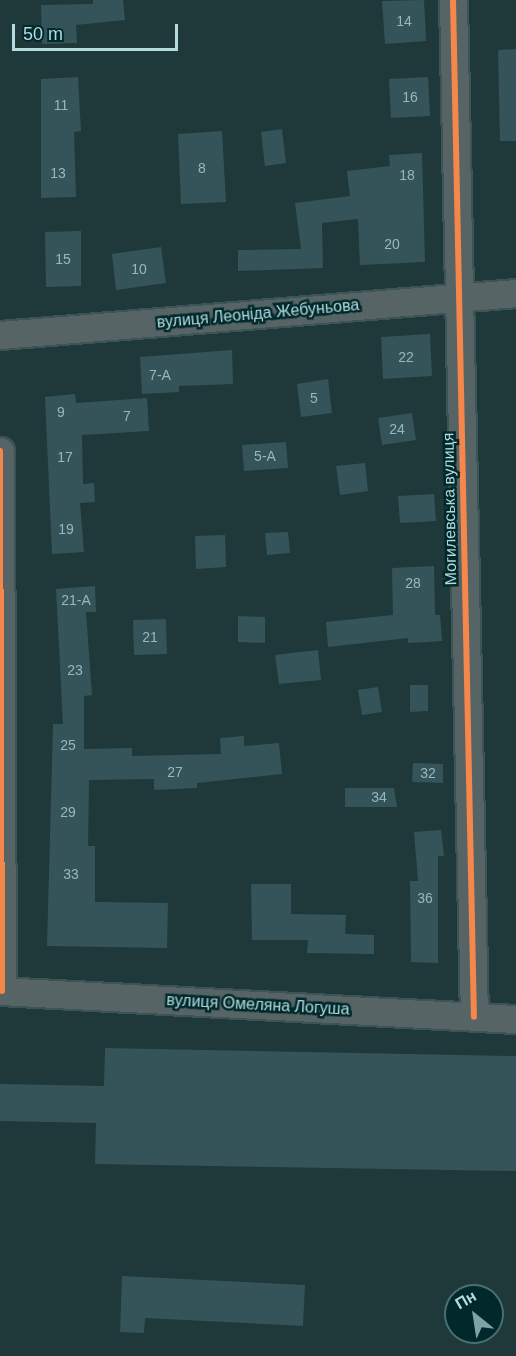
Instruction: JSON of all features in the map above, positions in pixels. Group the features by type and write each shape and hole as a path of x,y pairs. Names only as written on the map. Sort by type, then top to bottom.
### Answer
{"street":[{"name":"Могилевська вулиця","path":"453,0 474,1017"},
{"name":"вулиця Леоніда Жебуньова","path":"0,335 516,293"},
{"path":"0,451 1,991"},
{"name":"вулиця Омеляна Логуша","path":"1,991 516,1019"}],"building":[{"path":"93,0 123,0 125,20 76,25 77,43 42,44 41,5 93,4"},
{"path":"424,0 426,41 385,44 382,1"},
{"path":"516,49 516,141 500,141 498,50"},
{"path":"78,77 81,131 74,132 76,197 41,198 41,79"},
{"path":"428,77 430,116 391,118 389,79"},
{"path":"282,129 286,163 265,166 261,132"},
{"path":"222,131 226,202 181,204 178,134"},
{"path":"422,153 425,262 360,265 358,219 322,223 323,268 238,271 238,250 301,249 295,203 350,196 347,171 390,166 389,155"},
{"path":"81,231 81,286 46,287 45,232"},
{"path":"161,247 166,283 116,290 112,254"},
{"path":"430,334 432,376 383,379 381,337"},
{"path":"232,350 233,384 179,386 179,392 142,394 140,357"},
{"path":"328,379 332,413 301,417 297,384"},
{"path":"75,394 76,403 147,398 149,431 82,435 83,484 94,483 95,502 80,503 84,552 52,554 45,397"},
{"path":"412,413 416,440 382,445 378,418"},
{"path":"286,442 288,468 244,471 242,445"},
{"path":"365,463 368,491 340,495 336,466"},
{"path":"434,494 436,521 400,523 398,496"},
{"path":"288,532 290,553 267,555 265,533"},
{"path":"225,535 226,567 196,569 195,536"},
{"path":"434,566 435,615 440,615 442,641 408,643 408,638 328,647 326,622 393,615 392,568"},
{"path":"95,586 96,612 86,612 92,695 84,696 84,749 132,748 132,756 221,754 220,738 244,736 244,746 279,743 282,774 197,783 197,788 154,790 154,779 89,780 88,846 95,846 95,902 168,903 167,948 47,946 53,724 63,724 56,589"},
{"path":"238,616 265,617 265,643 238,642"},
{"path":"166,619 167,654 134,655 133,620"},
{"path":"318,650 321,680 279,684 275,655"},
{"path":"410,685 428,685 428,711 410,712"},
{"path":"378,687 382,712 362,715 358,690"},
{"path":"413,763 443,764 443,783 412,782"},
{"path":"345,788 394,788 397,807 345,807"},
{"path":"441,830 444,856 438,856 438,963 411,962 410,881 418,881 414,832"},
{"path":"251,884 291,884 291,914 346,915 345,934 374,935 374,954 307,953 308,940 252,940"},
{"path":"105,1048 516,1056 516,1171 95,1164 96,1123 0,1121 0,1084 104,1086"},
{"path":"122,1276 305,1285 303,1326 145,1318 144,1333 120,1332"}],"cycle path":[{"path":"453,0 474,1017"},
{"path":"0,451 2,991"}]}
